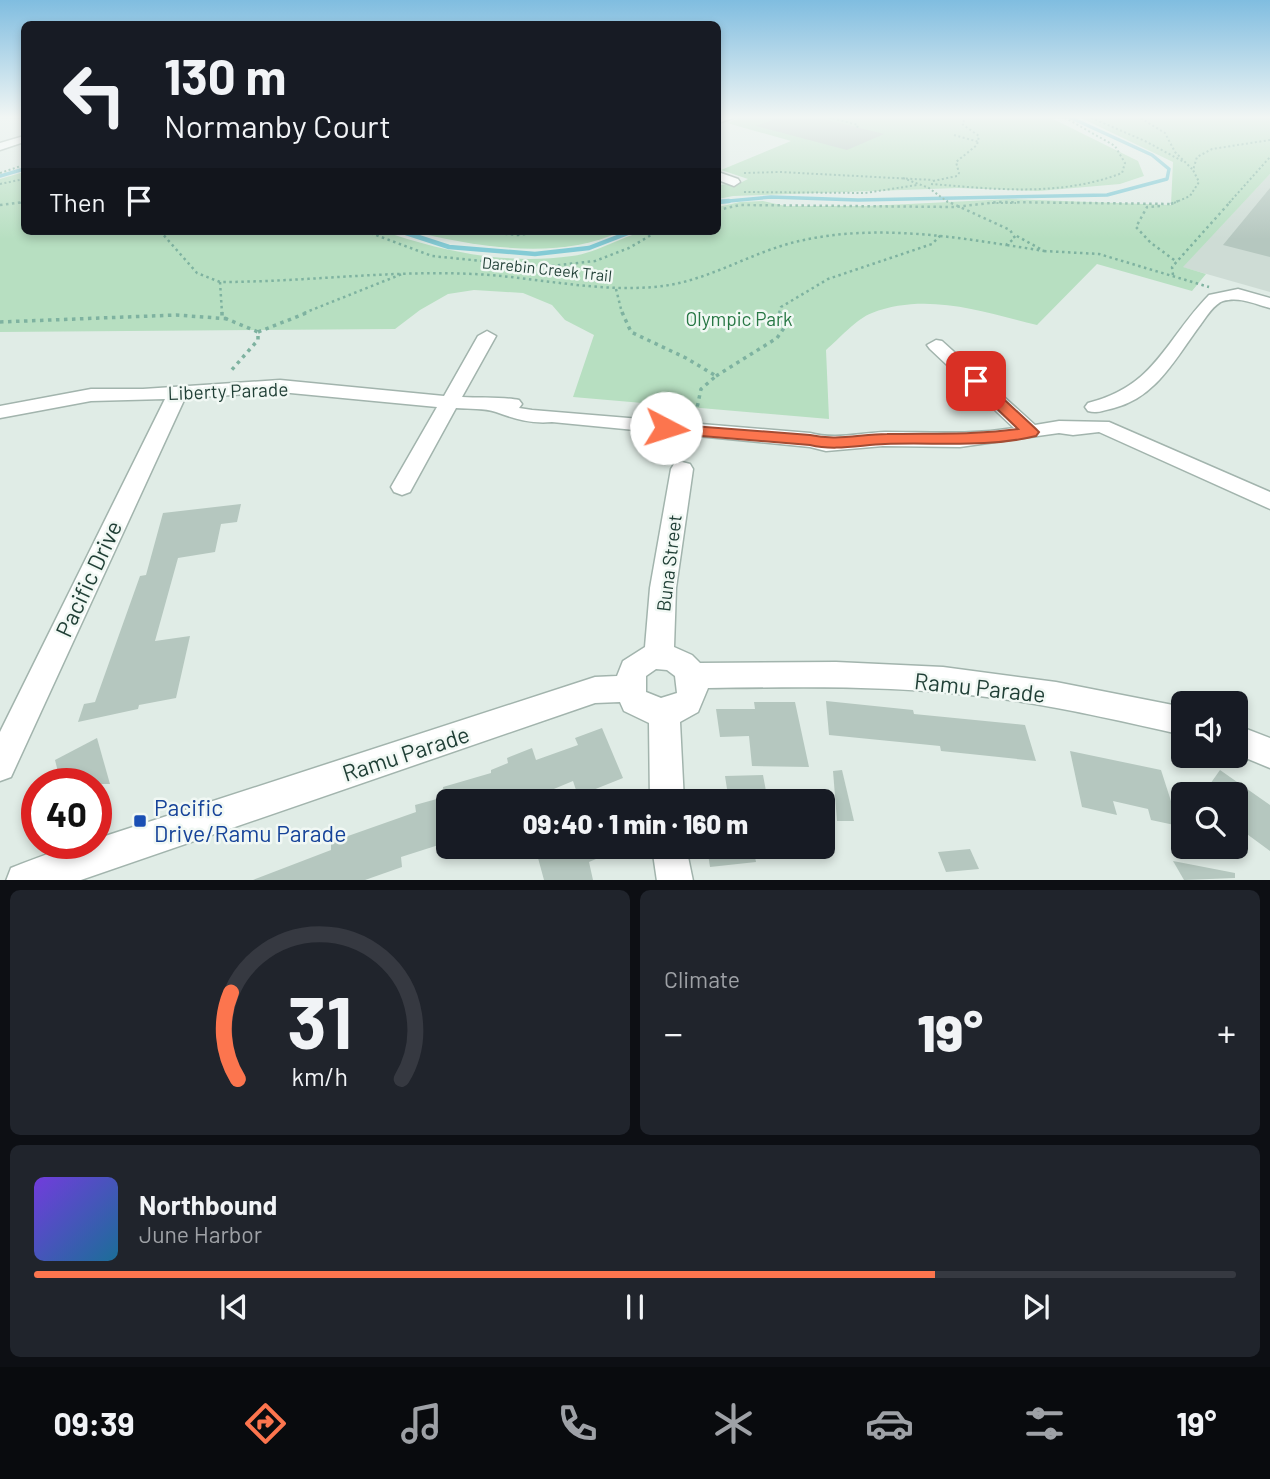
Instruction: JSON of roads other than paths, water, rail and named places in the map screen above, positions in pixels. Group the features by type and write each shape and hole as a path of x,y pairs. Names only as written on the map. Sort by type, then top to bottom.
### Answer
{"street":[{"path":"721,177 735,182"},
{"path":"1270,303 1228,294 1210,302 1153,378 1105,415 1134,443 1270,501"},
{"path":"402,487 487,336"},
{"path":"936,345 1031,432"},
{"name":"Liberty Parade","path":"0,412 91,395 178,393 280,386 500,406 506,411 538,418 552,416 810,440 826,444 883,439 960,440 1059,427 1073,429 1105,415"},
{"name":"Pacific Drive","path":"0,766 178,393"},
{"name":"Buna Street","path":"659,656 663,588 682,470"},
{"path":"659,656 679,662 692,676 689,701 673,712 645,709 637,704 629,689 633,670 649,658 659,656"},
{"name":"Ramu Parade","path":"692,676 821,674 978,683 1171,718"},
{"name":"Ramu Parade","path":"24,880 595,691 629,689"},
{"path":"664,713 667,789"},
{"path":"1248,745 1270,753"},
{"path":"671,859 675,880"}],"waterway":[{"path":"721,202 771,197 858,200 1107,195 1167,179 1169,169 1155,157"},
{"path":"0,176 21,170"},
{"path":"721,202 729,201"},
{"path":"412,235 449,247 535,254 589,248 623,235"}],"place":[{"name":"Pacific Drive/Ramu Parade","path":"140,821"}],"park label":[{"name":"Olympic Park","path":"739,319"}]}
